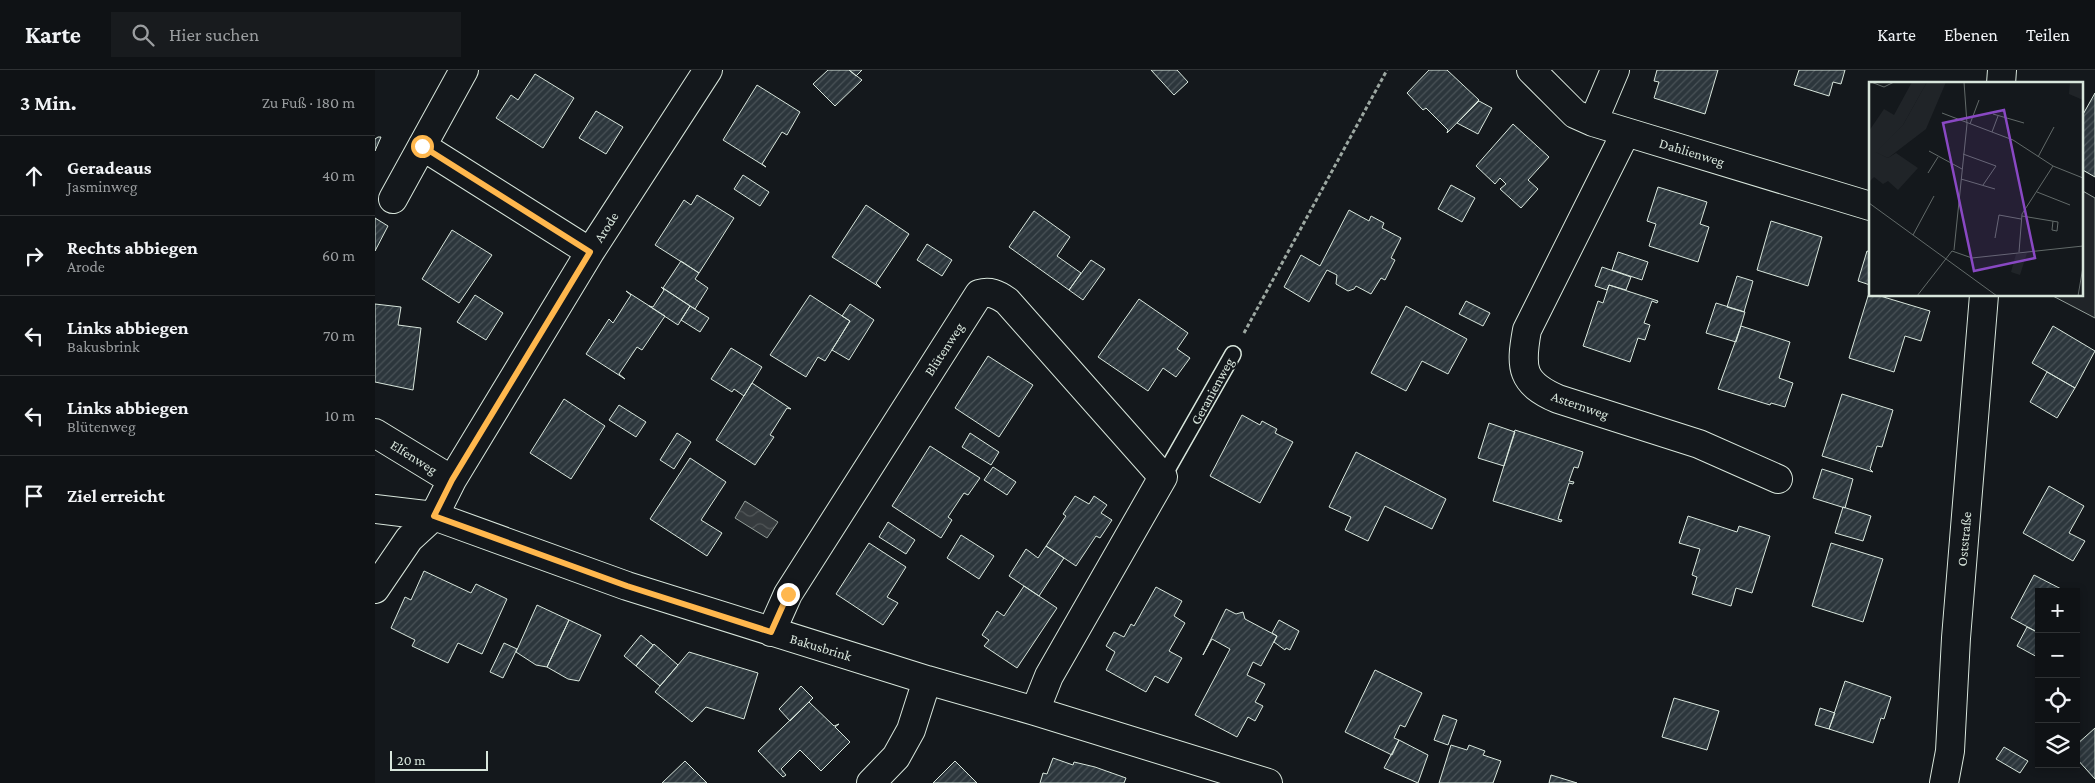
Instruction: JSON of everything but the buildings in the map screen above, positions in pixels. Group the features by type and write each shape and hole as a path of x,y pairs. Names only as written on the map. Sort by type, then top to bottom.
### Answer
{"street":[{"path":"393,199 464,70"},
{"name":"Arode","path":"434,516 452,480 590,252 708,70"},
{"name":"Dahlienweg","path":"1531,70 1575,114 1593,122 1869,206"},
{"path":"1593,122 1615,70"},
{"name":"Asternweg","path":"1626,132 1527,330 1522,358 1529,378 1541,392 1559,400 1699,444 1778,479"},
{"path":"422,146 590,252"},
{"name":"Blütenweg","path":"771,632 788,594 979,294 987,292 997,294 1007,301 1163,477"},
{"name":"Oststraße","path":"1944,783 1950,751 1956,638 1984,296"},
{"name":"Elfenweg","path":"375,433 452,480"},
{"name":"Geranienweg","path":"1035,711 1049,676 1163,477"},
{"name":"Bakusbrink","path":"375,509 434,516 627,586 927,680 1035,711 1268,783"},
{"path":"375,589 409,539 434,516"},
{"path":"871,783 897,757 911,730 927,680"}],"lane":[{"name":"Geranienweg","path":"1163,477 1233,354"}],"path":[{"name":"Geranienweg","path":"1233,354 1387,70"}],"shaded area":[{"path":"2083,191 2095,198 2095,318 2053,296 2083,296"}],"water":[{"path":"745,501 778,522 767,538 735,518"}],"route":[{"path":"422,146 590,252 452,480 434,516 627,586 771,632 788,594"}]}
